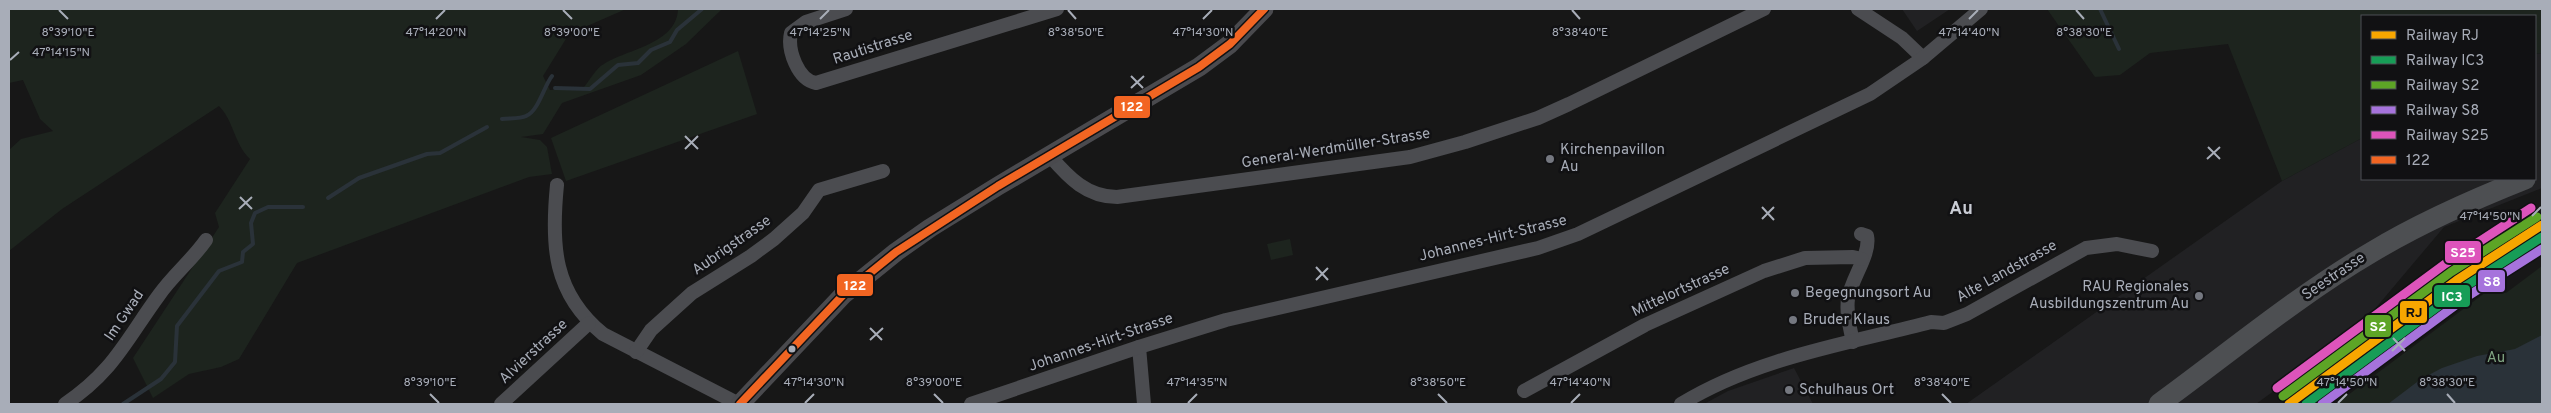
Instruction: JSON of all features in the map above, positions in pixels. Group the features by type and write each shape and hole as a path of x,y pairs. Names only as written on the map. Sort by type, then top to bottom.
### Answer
{"main road":[{"name":"Seestrasse","path":"2159,404 2310,293 2371,252 2428,221 2523,180"}],"street":[{"name":"Rautistrasse","path":"846,9 806,22 791,33 789,40 798,69 810,82 816,83 874,66 1057,9"},
{"path":"557,185 553,221 556,260 566,288 590,323 603,334 636,352 740,404 814,324 864,277 930,228 1216,56 1245,30 1264,9"},
{"name":"General-Werdmüller-Strasse","path":"1050,156 1087,191 1102,197 1117,197 1410,157 1487,136 1538,118 1764,9"},
{"path":"1858,9 1902,38 1923,58"},
{"name":"Johannes-Hirt-Strasse","path":"971,404 1139,347 1221,322 1284,311 1538,248 1565,239 1855,102 1923,58 1981,9"},
{"name":"Aubrigstrasse","path":"636,352 651,330 676,307 692,293 751,256 774,239 803,213 819,190 882,171"},
{"path":"1853,342 1848,319 1848,300 1869,244 1867,236 1861,234"},
{"name":"Im Gwad","path":"65,404 94,382 122,352 159,294 206,240"},
{"name":"Alte Landstrasse","path":"1681,404 1725,380 1758,368 1931,322 1944,322 1968,314 2086,248 2117,244 2152,251"},
{"name":"Mittelortstrasse","path":"1524,391 1645,325 1764,271 1805,258 1853,257 1862,259"},
{"name":"Alvierstrasse","path":"501,404 590,323"},
{"path":"1139,347 1144,404"}],"shaded area":[{"path":"1902,9 1950,9 1917,31"},
{"path":"2542,53 2542,188 2444,227 2358,329 2256,404 1966,404 2282,181 2361,139 2361,180 2536,180 2536,54"},
{"path":"2542,335 2542,404 2388,404 2421,379 2442,368 2477,356 2515,349"},
{"path":"1794,368 1813,404 1704,404 1728,391"}],"green space":[{"path":"9,9 626,9 569,34 543,76 550,90 584,87 601,66 660,38 675,21 678,9 722,9 686,44 641,75 562,103 543,134 521,137 540,140 547,147 552,174 529,177 297,263 239,359 221,367 189,374 153,398 133,358 219,227 215,213 250,159 241,146 228,118 219,106 62,209 9,251 9,150 21,139 53,131 40,119 23,80 9,83"},
{"path":"2047,9 2542,9 2542,53 2536,54 2536,15 2361,15 2361,139 2282,181 2228,44 2150,53 2120,75 2095,77"},
{"path":"738,51 757,114 566,181 551,138"},
{"path":"1290,239 1293,255 1271,260 1267,244"},
{"name":"Au","path":"2542,266 2542,404 2336,404 2497,284 2506,293"}],"waterway":[{"path":"555,88 590,89 618,65 638,63 651,50 670,42 677,30 702,9"},
{"path":"2100,9 2119,49"},
{"path":"502,119 521,118 530,114 552,76"},
{"path":"328,198 359,178 427,154 440,153 487,127"},
{"path":"123,404 161,379 175,362 177,326 219,271 242,262 243,252 253,244 251,223 255,213 268,207 303,207"}],"rail line":[{"name":"S25","path":"2277,388 2445,264 2531,208"},
{"name":"S2","path":"2283,396 2451,272 2537,217"},
{"name":"RJ","path":"2289,404 2457,280 2542,225"},
{"name":"IC3","path":"2306,404 2463,288 2542,237"},
{"name":"S8","path":"2322,404 2468,296 2542,249"}],"transit line":[{"name":"122","path":"740,404 844,294 896,252 998,186 1199,67 1230,44 1264,9"}],"place":[{"name":"Kirchenpavillon Au","path":"1550,159"},
{"name":"Begegnungsort Au","path":"1795,293"},
{"name":"RAU Regionales Ausbildungszentrum Au","path":"2199,296"},
{"name":"Bruder Klaus","path":"1793,320"},
{"name":"Schulhaus Ort","path":"1789,390"}],"district":[{"name":"Au","path":"1961,209"}]}
